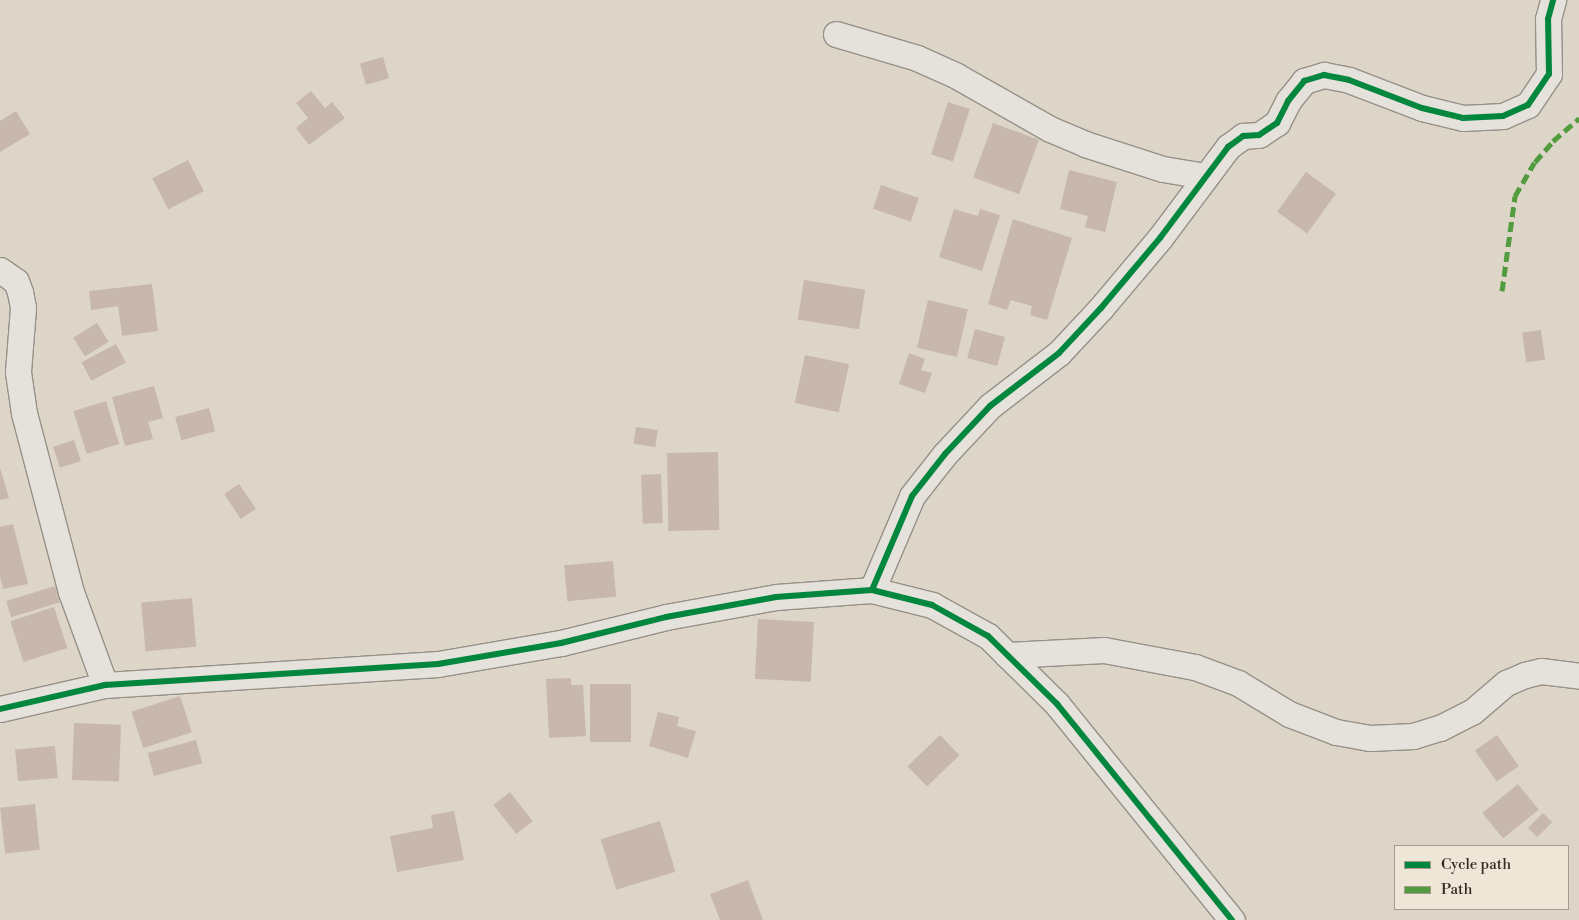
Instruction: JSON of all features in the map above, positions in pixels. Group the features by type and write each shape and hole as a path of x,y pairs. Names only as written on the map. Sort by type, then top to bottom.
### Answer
{"street":[{"path":"872,590 912,496 945,454 990,406 1059,353 1101,308 1160,238 1228,147 1243,136 1259,135 1277,122 1288,101 1304,82 1324,75 1349,80 1422,108 1463,118 1503,116 1528,105 1549,74 1548,19 1552,0"},
{"path":"836,34 871,43 940,68 1050,129 1085,144 1163,169 1205,176"},
{"path":"0,270 16,281 20,292 23,308 18,372 24,414 68,582 104,685"},
{"path":"0,708 104,685 234,676 339,673 438,664 561,644 666,616 776,597 872,590 932,605 988,636 1057,704 1115,772 1232,920"},
{"path":"1007,655 1104,650 1195,667 1238,683 1290,714 1336,732 1370,738 1413,736 1440,728 1472,712 1506,683 1525,674 1541,671 1579,676"}],"building":[{"path":"383,57 389,78 366,85 360,64"},
{"path":"311,91 325,108 332,102 345,118 309,145 296,128 308,118 296,103"},
{"path":"948,102 970,109 953,161 931,154"},
{"path":"16,111 30,134 0,152 0,121"},
{"path":"993,123 1039,140 1019,194 973,178"},
{"path":"188,160 204,191 168,209 152,178"},
{"path":"1069,170 1117,182 1105,232 1085,227 1088,216 1060,209"},
{"path":"1306,172 1336,194 1307,233 1277,212"},
{"path":"881,185 919,198 911,222 873,209"},
{"path":"954,209 978,216 980,209 1000,215 982,271 939,257"},
{"path":"1013,219 1072,238 1047,320 1030,315 1032,306 1011,300 1007,310 988,304"},
{"path":"804,280 865,290 859,329 798,320"},
{"path":"152,284 158,331 122,336 118,306 91,310 89,291"},
{"path":"928,300 968,309 957,357 917,348"},
{"path":"97,323 109,342 85,356 73,338"},
{"path":"975,329 1005,337 997,366 967,358"},
{"path":"1541,330 1545,360 1526,362 1522,333"},
{"path":"116,344 126,363 91,381 82,362"},
{"path":"909,353 925,359 921,370 932,373 925,393 899,384"},
{"path":"805,355 849,364 839,412 795,403"},
{"path":"154,386 163,418 148,422 153,439 125,446 112,397"},
{"path":"106,401 119,444 87,454 73,411"},
{"path":"209,408 215,431 181,440 175,417"},
{"path":"636,427 658,430 655,447 634,444"},
{"path":"74,440 81,461 60,468 53,447"},
{"path":"718,452 719,530 668,531 667,453"},
{"path":"0,468 9,498 0,500"},
{"path":"661,474 663,523 643,524 641,475"},
{"path":"239,484 256,509 241,519 224,494"},
{"path":"13,524 28,584 3,589 0,576 0,527"},
{"path":"613,561 616,597 567,601 564,565"},
{"path":"55,586 60,602 11,617 6,601"},
{"path":"192,598 196,647 145,651 141,602"},
{"path":"54,607 67,648 24,662 10,621"},
{"path":"758,619 814,622 811,682 755,679"},
{"path":"571,678 571,685 583,685 586,736 549,738 546,679"},
{"path":"590,684 631,684 631,742 590,742"},
{"path":"180,696 192,732 143,748 131,712"},
{"path":"658,712 679,717 677,726 696,731 688,758 649,746"},
{"path":"74,723 121,725 119,782 72,780"},
{"path":"940,735 959,755 927,786 908,766"},
{"path":"1497,735 1519,766 1497,782 1475,750"},
{"path":"196,740 202,763 154,776 148,753"},
{"path":"55,746 58,778 18,781 15,749"},
{"path":"1518,784 1539,810 1503,839 1482,813"},
{"path":"510,792 533,821 516,834 493,805"},
{"path":"35,804 40,850 5,853 0,808"},
{"path":"454,811 464,860 397,872 390,836 433,828 431,815"},
{"path":"1543,813 1552,822 1537,837 1528,828"},
{"path":"660,821 675,872 616,890 601,839"},
{"path":"748,880 763,920 720,920 710,894"}],"marked path":[{"path":"1502,291 1515,196 1535,162 1553,141 1579,118"}],"cycle path":[{"path":"872,590 912,496 945,454 990,406 1059,353 1101,308 1160,238 1228,147 1243,136 1259,135 1277,123 1288,101 1304,81 1324,75 1349,80 1422,108 1463,118 1503,116 1528,105 1549,74 1548,19 1553,0"},
{"path":"0,709 105,685 438,664 561,643 666,617 776,597 872,590 932,605 988,636 1057,704 1232,920"}]}
